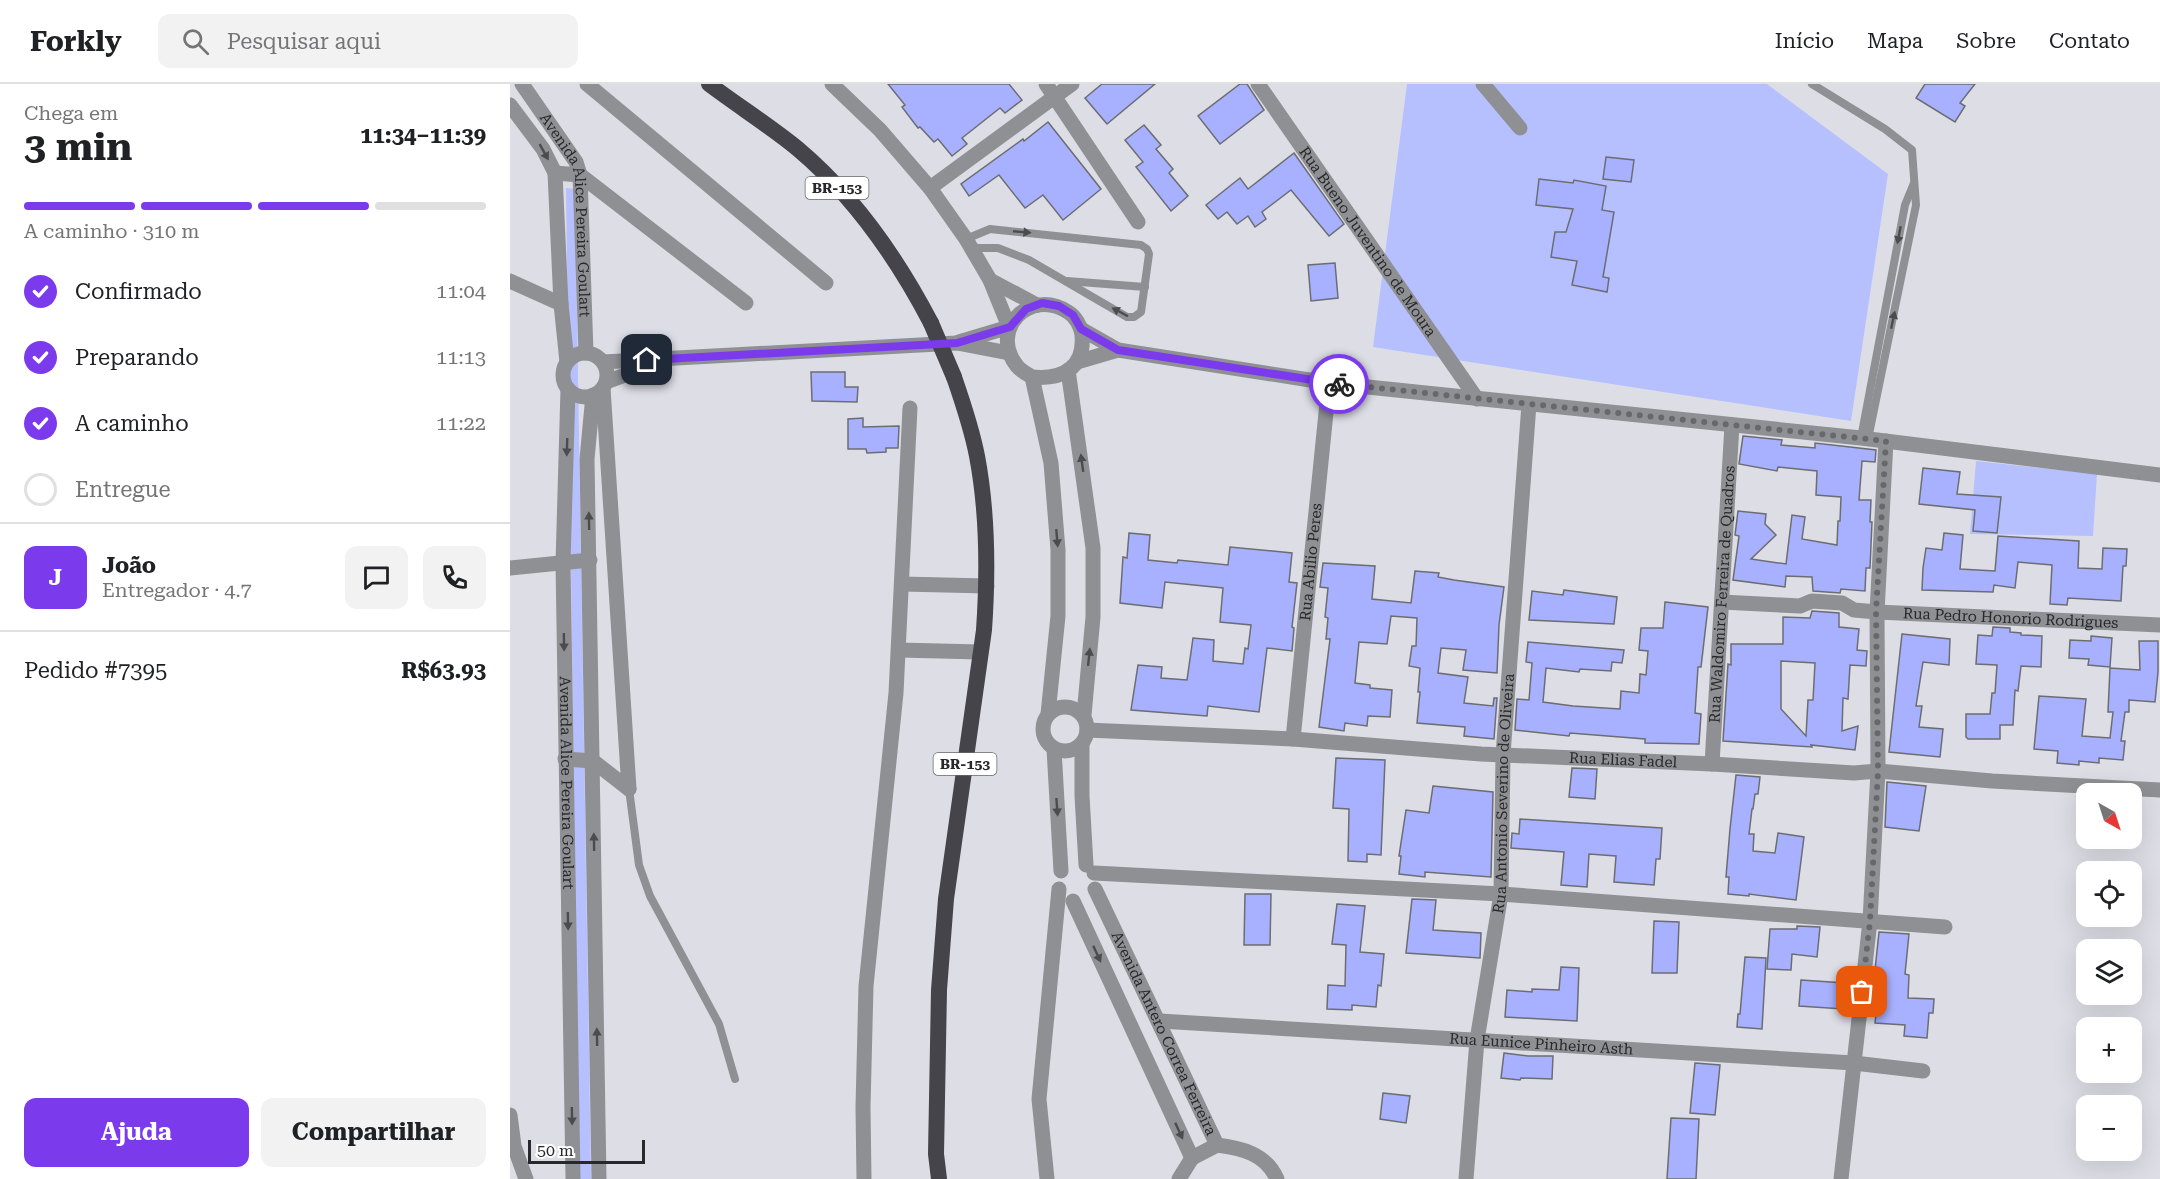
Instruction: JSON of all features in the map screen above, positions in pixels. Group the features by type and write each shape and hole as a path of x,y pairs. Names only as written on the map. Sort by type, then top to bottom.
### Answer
{"highway":[{"name":"BR-153","path":"709,84 798,149 843,194 887,247 909,280 931,323 954,377 977,456 986,519 987,586 946,899 939,990 936,1154 939,1179"}],"street":[{"name":"Avenida Alice Pereira Goulart","path":"522,84 576,162 580,174 586,353"},
{"path":"587,84 826,283"},
{"path":"832,84 880,130 930,188 990,280 1010,327"},
{"path":"930,188 1050,90 1072,84"},
{"name":"Rua Bueno Juventino de Moura","path":"1258,84 1478,399"},
{"path":"1483,84 1520,128"},
{"path":"1050,90 1138,222"},
{"name":"Avenida Alice Pereira Goulart","path":"510,105 543,149 555,173 561,304 567,362"},
{"path":"555,173 580,174 746,303"},
{"path":"990,280 1037,305"},
{"path":"510,281 561,304"},
{"path":"1059,889 1065,897 1073,901 1082,901 1095,889 1097,879 1090,869 1082,796 1084,730 1093,617 1093,548 1073,366 1083,346 1081,329 1073,315 1059,306 1042,303 1026,309 1010,327 1008,336 1009,353 1018,368 1032,377 1049,379 1065,373 1073,366 1118,350"},
{"path":"603,362 957,343 1010,327"},
{"path":"1081,329 1118,350 1329,383 1865,438 2160,475"},
{"path":"957,343 1009,353"},
{"path":"629,789 601,388 607,374 603,362 591,353 573,356 567,362 564,371 564,380 568,388 584,397 601,388 669,359"},
{"path":"1032,377 1051,463 1058,550 1059,616 1048,714 1043,723 1043,733 1047,742 1054,749 1074,750 1084,730 1076,709 1066,706 1056,708 1048,714"},
{"name":"Rua Abilio Peres","path":"1293,739 1329,383"},
{"name":"Avenida Alice Pereira Goulart","path":"568,388 563,563 573,1179"},
{"name":"Avenida Alice Pereira Goulart","path":"599,1179 587,459 601,388"},
{"name":"Rua Antonio Severino de Oliveira","path":"1466,1179 1477,1040 1501,894 1503,755 1529,404"},
{"path":"864,1179 862,1107 866,986 884,818 898,650 910,408"},
{"name":"Rua Waldomiro Ferreira de Quadros","path":"1712,764 1732,425"},
{"path":"1841,1179 1870,921 1878,771 1876,612 1886,441"},
{"path":"510,568 590,560"},
{"path":"902,584 987,586"},
{"name":"Rua Pedro Honorio Rodrigues","path":"1722,602 1800,606 1812,601 1842,603 1854,610 1876,612 2160,625"},
{"path":"898,650 980,652"},
{"name":"Rua Elias Fadel","path":"1084,730 1293,739 1503,755 1854,773 1878,771 1992,781 2160,790"},
{"path":"1047,1179 1039,1099 1058,880 1061,871 1054,749"},
{"path":"565,759 593,761 629,789"},
{"path":"1061,871 1068,865 1077,863 1090,869 1501,894 1945,927"},
{"name":"Avenida Antero Correa Ferreira","path":"1095,889 1160,1021 1217,1145 1240,1148 1259,1156 1277,1179"},
{"name":"Avenida Antero Correa Ferreira","path":"1073,901 1192,1158"},
{"name":"Rua Eunice Pinheiro Asth","path":"1160,1021 1854,1063 1923,1071"},
{"path":"510,1115 514,1146 526,1179"},
{"path":"1179,1179 1192,1158 1217,1145"}],"lane":[{"path":"1812,84 1886,129 1912,150 1916,205 1865,438"},
{"path":"990,229 1141,245 1147,249 1149,254 1142,312 1134,317 1127,317 1029,260 998,248 968,244 990,229"},
{"path":"1064,280 1145,287"},
{"path":"629,789 639,865 650,896 719,1024 735,1079"}],"shaded area":[{"path":"1407,84 1767,84 1888,174 1851,421 1373,347"},
{"path":"566,188 575,189 591,1179 579,1179"},
{"path":"1976,461 2097,474 2093,536 1970,534"}],"building":[{"path":"888,84 1009,84 1022,100 1005,113 1000,108 962,138 967,144 952,156 938,139 934,142 920,127 918,128 902,107 905,105"},
{"path":"1102,84 1155,84 1107,124 1085,98"},
{"path":"1240,84 1247,84 1264,110 1220,144 1198,116"},
{"path":"1925,84 1975,84 1960,103 1965,106 1955,122 1916,98"},
{"path":"1048,122 1101,189 1063,220 1043,195 1025,208 999,175 969,196 961,184"},
{"path":"1144,125 1161,145 1156,149 1173,169 1169,173 1188,196 1171,211 1136,167 1143,162 1125,140"},
{"path":"1294,153 1344,224 1329,236 1291,190 1262,212 1266,219 1255,227 1248,216 1237,224 1227,212 1218,219 1206,205 1240,178 1248,189"},
{"path":"1606,157 1634,160 1631,182 1603,179"},
{"path":"1539,179 1573,183 1574,180 1606,186 1602,210 1614,212 1603,277 1609,278 1607,292 1572,285 1577,261 1551,257 1555,232 1566,232 1573,209 1536,205"},
{"path":"1335,263 1338,298 1311,301 1308,265"},
{"path":"811,372 845,372 845,387 858,387 857,402 812,401"},
{"path":"863,418 863,427 899,426 898,448 886,448 886,452 867,453 866,449 848,449 848,419"},
{"path":"1743,436 1782,440 1781,445 1815,448 1815,443 1876,450 1875,462 1862,461 1859,500 1871,500 1870,522 1872,522 1870,568 1866,568 1865,591 1841,589 1840,593 1813,591 1812,577 1786,576 1785,587 1733,580 1739,536 1735,535 1738,511 1766,514 1765,524 1776,535 1751,559 1786,564 1792,515 1805,517 1802,539 1837,545 1838,521 1840,521 1841,497 1816,495 1817,471 1778,467 1777,471 1739,464"},
{"path":"1923,468 1960,472 1957,494 2001,497 1997,533 1973,531 1975,510 1919,504"},
{"path":"1129,533 1150,535 1148,560 1177,563 1178,560 1228,565 1230,547 1292,553 1289,582 1297,583 1292,651 1267,648 1259,712 1208,706 1207,716 1131,710 1138,665 1162,667 1161,678 1187,680 1193,638 1214,640 1213,661 1243,664 1245,648 1248,649 1251,625 1220,622 1223,588 1165,582 1162,608 1120,603 1123,557 1127,558"},
{"path":"1944,533 1963,535 1960,569 1995,571 1998,536 2079,541 2078,568 2102,569 2103,548 2127,549 2126,566 2123,566 2121,601 2068,598 2067,605 2050,604 2052,565 2018,562 2015,588 1994,585 1993,592 1922,590 1926,548 1942,550"},
{"path":"1323,563 1375,566 1372,599 1411,603 1415,571 1439,573 1438,577 1504,587 1499,625 1497,673 1463,670 1466,650 1441,648 1438,673 1468,677 1464,703 1493,706 1494,698 1497,698 1494,739 1464,736 1465,727 1417,723 1420,668 1409,666 1412,646 1416,646 1417,618 1391,616 1387,644 1359,642 1355,683 1370,685 1370,688 1392,690 1390,717 1368,716 1367,726 1345,723 1344,731 1319,727 1330,639 1326,639 1328,618 1325,617 1328,588 1320,587"},
{"path":"1564,590 1617,597 1614,624 1529,620 1532,591 1563,595"},
{"path":"1665,602 1708,607 1701,667 1698,667 1695,713 1701,714 1699,744 1645,743 1645,739 1570,733 1569,736 1515,730 1517,699 1529,700 1532,663 1526,662 1528,642 1624,650 1622,663 1612,662 1611,671 1580,669 1579,672 1546,668 1543,702 1620,709 1621,691 1639,693 1640,674 1646,675 1648,651 1639,650 1641,628 1663,628"},
{"path":"1812,611 1839,613 1839,627 1859,629 1857,650 1867,651 1866,666 1850,665 1848,699 1843,698 1842,731 1858,726 1855,750 1811,745 1812,747 1723,741 1731,644 1783,644 1783,617 1810,618","holes":["1781,661 1815,663 1813,700 1808,700 1806,736 1781,709"]},
{"path":"1993,627 2010,628 2010,632 2021,633 2021,635 2042,636 2041,667 2021,666 2018,691 2015,690 2013,725 2000,725 2000,739 1968,739 1966,737 1966,714 1990,714 1992,693 1995,693 1997,665 1976,664 1978,635 1992,636"},
{"path":"1902,634 1950,639 1949,665 1923,662 1916,706 1922,706 1919,727 1943,729 1940,757 1889,752"},
{"path":"2091,636 2112,638 2110,667 2088,665 2089,659 2069,658 2070,640 2091,641"},
{"path":"2139,641 2158,641 2155,702 2129,700 2129,712 2125,712 2121,741 2125,741 2123,760 2099,758 2099,763 2079,761 2079,765 2057,763 2058,751 2034,749 2039,696 2086,699 2082,736 2110,738 2113,712 2108,712 2110,668 2140,670"},
{"path":"1336,758 1385,760 1381,855 1367,854 1367,862 1348,861 1349,809 1333,808"},
{"path":"1572,768 1597,769 1595,799 1569,797"},
{"path":"1736,775 1760,777 1749,834 1754,834 1753,851 1775,853 1778,833 1804,837 1796,900 1749,894 1749,896 1728,894 1729,877 1726,877"},
{"path":"1887,782 1926,786 1919,831 1885,827"},
{"path":"1433,786 1493,792 1491,877 1425,872 1425,877 1399,874 1401,856 1399,856 1406,810 1429,813"},
{"path":"1520,819 1662,828 1660,859 1656,859 1654,885 1614,882 1616,856 1589,854 1587,887 1561,885 1564,852 1511,848 1512,833 1519,834"},
{"path":"1245,894 1271,894 1270,945 1244,945"},
{"path":"1412,899 1436,900 1433,930 1481,933 1480,958 1406,953"},
{"path":"1337,904 1365,906 1360,952 1384,954 1381,986 1378,985 1376,1007 1352,1005 1352,1010 1327,1009 1328,985 1345,986 1346,945 1332,944"},
{"path":"1654,921 1679,922 1677,973 1652,973"},
{"path":"1797,926 1820,927 1817,957 1792,954 1791,970 1767,969 1770,929 1797,929"},
{"path":"1879,932 1909,934 1905,974 1909,975 1908,998 1934,999 1933,1013 1929,1013 1927,1038 1904,1036 1905,1025 1875,1023 1878,994 1875,993 1877,970 1875,970"},
{"path":"1745,957 1766,958 1762,1029 1737,1027"},
{"path":"1561,967 1579,968 1577,1021 1505,1017 1507,990 1532,992 1532,989 1559,990"},
{"path":"1801,980 1845,983 1843,1009 1799,1006"},
{"path":"1504,1053 1553,1056 1552,1079 1501,1078"},
{"path":"1695,1063 1720,1065 1715,1115 1690,1113"},
{"path":"1383,1093 1410,1096 1406,1123 1380,1119"},
{"path":"1671,1118 1699,1119 1696,1179 1667,1179"}],"way so far":[{"path":"1339,384 1886,441 1876,612 1878,771 1870,921 1862,992"}],"route":[{"path":"647,360 869,346 957,343 1010,327 1026,309 1042,303 1059,306 1073,315 1081,329 1118,350 1339,384"}]}
